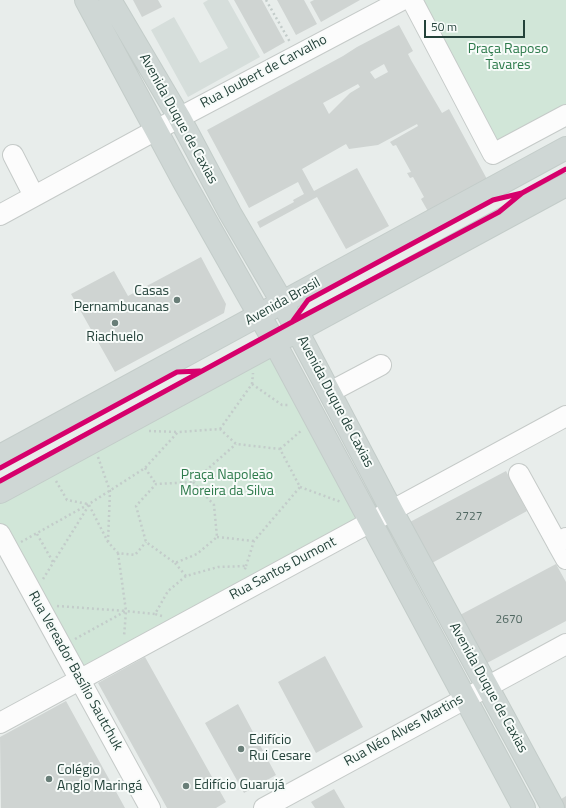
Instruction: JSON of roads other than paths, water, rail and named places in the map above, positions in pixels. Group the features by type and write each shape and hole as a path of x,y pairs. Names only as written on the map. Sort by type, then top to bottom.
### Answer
{"main road":[{"name":"Avenida Duque de Caxias","path":"86,0 184,182 259,314 266,348 311,411 464,699 522,804"},
{"name":"Avenida Duque de Caxias","path":"112,3 179,118 230,213 282,302 392,511 553,808"},
{"path":"112,3 117,58"},
{"name":"Avenida Brasil","path":"0,456 566,148"},
{"path":"184,182 230,213"},
{"path":"0,492 566,185"},
{"path":"331,448 332,396"},
{"path":"412,600 452,621"},
{"path":"522,804 524,755"}],"street":[{"name":"Rua Joubert de Carvalho","path":"0,215 156,130 402,0"},
{"path":"412,0 493,154 566,115"},
{"path":"13,155 34,196"},
{"path":"332,396 380,365"},
{"name":"Rua Santos Dumont","path":"0,723 241,592 368,517 392,511 566,416"},
{"path":"519,474 563,547"},
{"name":"Rua Vereador Basílio Sautchuk","path":"4,541 63,646 150,808"},
{"name":"Rua Néo Alves Martins","path":"264,808 566,644"}],"place":[{"name":"Casas Pernambucanas","path":"177,300"},
{"name":"Riachuelo","path":"115,323"},
{"name":"Edifício Rui Cesare","path":"241,749"},
{"name":"Colégio Anglo Maringá","path":"49,779"},
{"name":"Edifício Guarujá","path":"186,786"}],"park label":[{"name":"Praça Raposo Tavares","path":"508,58"},
{"name":"Praça Napoleão Moreira da Silva","path":"227,484"}]}
